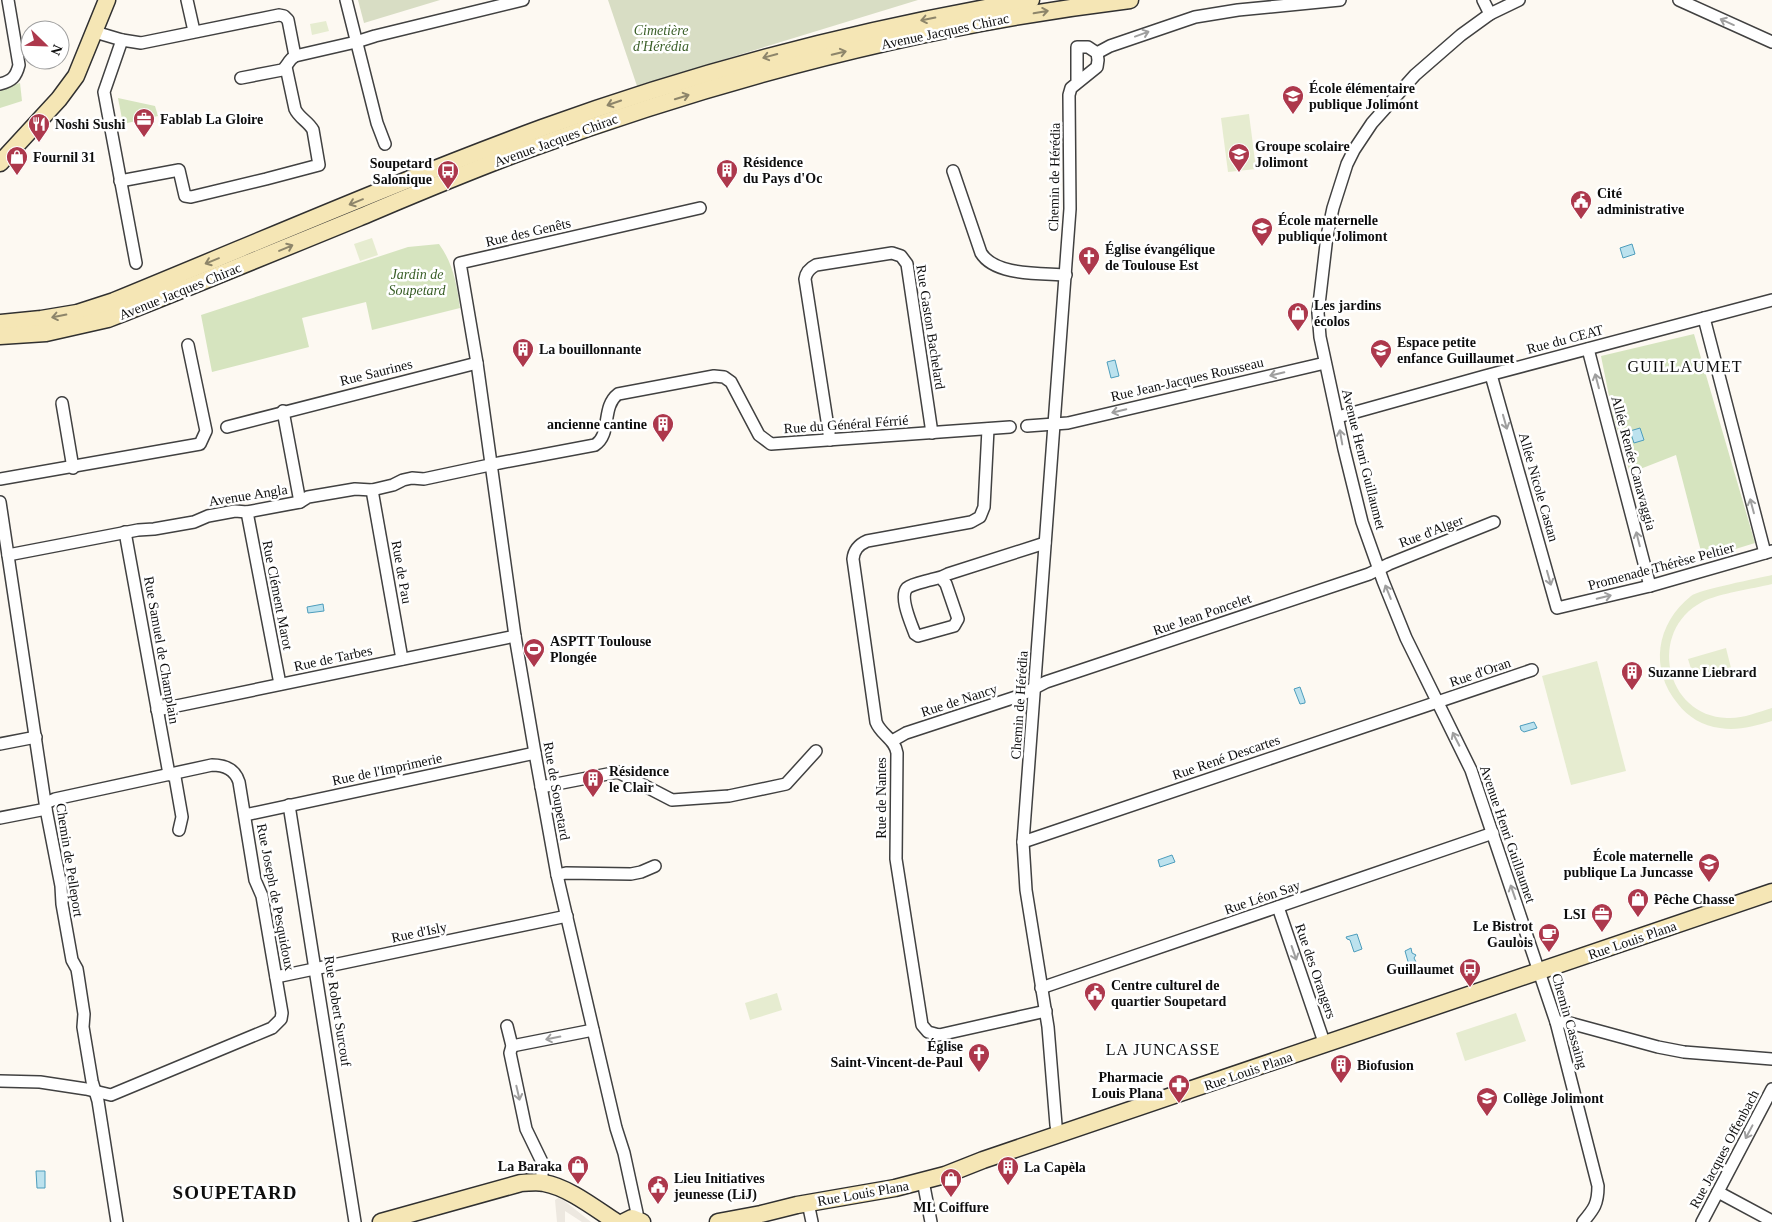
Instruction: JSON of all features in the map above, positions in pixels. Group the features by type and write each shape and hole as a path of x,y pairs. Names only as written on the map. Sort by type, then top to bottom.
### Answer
{"main road":[{"path":"0,163 72,83 82,66 108,0"},
{"name":"Avenue Jacques Chirac","path":"0,322 42,319 77,313 114,301 464,158 623,100 734,66 836,39 907,23 1031,0"},
{"name":"Avenue Jacques Chirac","path":"0,336 46,333 108,319 525,150 727,83 841,53 975,23 1063,8 1130,0"},
{"name":"Rue Louis Plana","path":"718,1222 923,1181 1772,892"},
{"path":"382,1222 521,1183 542,1182 567,1191 616,1222"}],"street":[{"path":"0,84 10,81 16,74 19,65 8,0"},
{"path":"187,0 194,31"},
{"path":"346,0 377,123 385,144"},
{"path":"241,78 282,70 295,56 523,0"},
{"path":"1077,83 1097,67 1097,52 1101,49 1195,17 1238,10 1340,0"},
{"path":"1483,0 1490,14"},
{"name":"Avenue Henri Guillaumet","path":"1519,0 1503,4 1460,35 1415,75 1390,101 1372,124 1347,164 1333,208 1320,287 1318,313 1325,362 1357,504 1406,638 1471,770 1539,971"},
{"path":"1679,0 1772,42"},
{"path":"95,32 140,43 279,15 284,16 288,20 295,56"},
{"path":"122,40 104,92 136,263"},
{"name":"Chemin de Hérédia","path":"1058,1135 1048,1026 1026,890 1023,842 1066,275 1071,186 1069,95 1070,88 1077,83 1077,47 1088,47 1097,52"},
{"path":"120,181 179,170 186,196 191,197 319,165 313,130 297,114 286,67"},
{"path":"952,170 984,259 994,266 1002,268 1066,275"},
{"name":"Rue des Genêts","path":"477,363 460,263 700,208"},
{"name":"Rue Gaston Bachelard","path":"830,440 806,275 816,265 892,254 901,256 907,264 932,433"},
{"name":"Rue du CEAT","path":"1338,417 1772,300"},
{"path":"1704,318 1768,552"},
{"path":"0,486 0,478 73,468 200,444 206,431 188,345"},
{"name":"Allée Renée Canavaggia","path":"1588,349 1650,586"},
{"name":"Rue Jean-Jacques Rousseau","path":"1055,424 1325,362"},
{"name":"Rue Saurines","path":"227,426 477,363"},
{"name":"Rue de Soupetard","path":"477,363 515,636 557,875 616,1128 624,1153 637,1213 634,1221"},
{"name":"Allée Nicole Castan","path":"1491,375 1557,608"},
{"name":"Rue du Général Férrié","path":"490,465 595,445 600,442 604,434 611,402 618,394 714,376 724,376 734,385 759,435 767,442 776,444 1010,427"},
{"path":"62,403 73,468"},
{"path":"283,411 300,502"},
{"path":"1026,426 1055,424"},
{"name":"Rue de Nantes","path":"988,429 984,507 980,517 971,522 867,541 858,546 853,554 876,722 892,741 897,753 896,859 922,1025 928,1032 939,1035 1046,1011"},
{"name":"Avenue Angla","path":"8,555 125,532 194,522 208,516 235,511 247,512 300,502 308,497 355,489 372,490 412,478 424,479 490,465"},
{"name":"Rue de Pau","path":"372,490 402,659"},
{"name":"Chemin de Pelleport","path":"0,502 46,806 72,960 77,968 84,1014 83,1027 98,1101 117,1222"},
{"name":"Rue Clément Marot","path":"247,512 280,684"},
{"name":"Rue d'Alger","path":"1379,568 1494,522"},
{"name":"Rue Samuel de Champlain","path":"125,532 169,774 175,777 182,817 179,830"},
{"path":"941,578 946,584 958,619 957,623 954,626 918,636 915,634 904,600 905,592 910,586 941,578 957,571 1045,543"},
{"name":"Promenade Thérèse Peltier","path":"1557,608 1650,586 1768,552"},
{"name":"Rue Jean Poncelet","path":"1035,687 1369,574 1379,568"},
{"name":"Rue de Tarbes","path":"157,710 515,636"},
{"name":"Rue d'Oran","path":"1438,702 1532,670"},
{"name":"Rue de Nancy","path":"892,741 906,733 1019,696 1035,687"},
{"name":"Rue René Descartes","path":"1023,842 1438,702"},
{"path":"0,744 36,737"},
{"path":"541,787 618,772 672,800 728,796 786,784 816,751"},
{"name":"Rue de l'Imprimerie","path":"245,815 535,753"},
{"name":"Rue Joseph de Pesquidoux","path":"0,818 46,806 55,799 169,774 212,765 230,769 238,777 255,880 262,896 282,1013 281,1019 272,1028 116,1094 106,1095 86,1089 40,1082 0,1081"},
{"name":"Rue Robert Surcouf","path":"289,805 355,1222"},
{"name":"Rue Léon Say","path":"1041,988 1493,833"},
{"path":"557,875 566,873 631,874 655,866"},
{"name":"Rue des Orangers","path":"1278,907 1325,1044"},
{"name":"Rue d'Isly","path":"276,977 568,916"},
{"name":"Chemin Cassaing","path":"1539,971 1556,1022 1598,1186 1598,1199 1594,1208 1583,1222"},
{"path":"1556,1022 1566,1022 1658,1047 1684,1052 1772,1059"},
{"path":"507,1026 512,1046 510,1053 526,1129 542,1162 542,1182"},
{"path":"512,1046 593,1030"},
{"name":"Rue Jacques Offenbach","path":"1702,1222 1772,1089"},
{"path":"923,1181 931,1222"},
{"path":"1718,1192 1772,1221"},
{"path":"808,1203 812,1222"}],"green space":[{"path":"358,0 440,0 364,23"},
{"name":"Cimetière d'Hérédia","path":"608,0 918,0 637,86"},
{"path":"326,21 329,31 312,35 310,24"},
{"path":"20,83 22,101 0,108 0,89"},
{"path":"118,98 155,106 158,116 123,124"},
{"path":"1249,114 1256,169 1228,172 1221,118"},
{"path":"372,238 378,255 360,261 354,244"},
{"name":"Jardin de Soupetard","path":"439,244 454,274 460,308 372,330 366,302 302,318 309,347 212,372 201,315 408,247"},
{"path":"1694,334 1755,543 1703,559 1676,455 1630,473 1613,416 1601,356"},
{"path":"1772,575 1772,584 1727,594 1702,602 1685,615 1674,632 1669,651 1671,670 1677,688 1689,703 1706,714 1727,718 1744,716 1772,708 1772,721 1752,726 1727,729 1702,723 1691,717 1678,704 1663,676 1660,662 1660,647 1670,620 1679,607 1696,593"},
{"path":"1726,648 1731,668 1694,678 1688,659"},
{"path":"1597,661 1626,771 1571,785 1542,676"},
{"path":"777,993 782,1010 750,1020 745,1003"},
{"path":"1516,1013 1526,1041 1465,1061 1456,1033"}],"shaded area":[{"path":"558,1198 562,1199 591,1222 582,1222 565,1211 565,1222 557,1222 555,1200"}],"water":[{"path":"1632,244 1635,254 1623,258 1620,248"},
{"path":"1115,360 1119,376 1111,378 1107,362"},
{"path":"1640,428 1644,440 1634,443 1630,431"},
{"path":"323,604 324,611 308,613 307,607"},
{"path":"1300,687 1305,703 1300,704 1294,689"},
{"path":"1534,722 1537,728 1524,732 1521,730 1520,726"},
{"path":"1172,855 1175,862 1160,867 1158,860"},
{"path":"1357,934 1362,949 1354,952 1350,940 1346,937"},
{"path":"1411,948 1412,953 1416,955 1414,958 1416,962 1409,965 1405,951"},
{"path":"36,1171 45,1171 45,1188 37,1188"}],"place":[{"name":"École élémentaire publique Jolimont","path":"1293,115"},
{"name":"Fablab La Gloire","path":"144,138"},
{"name":"Noshi Sushi","path":"39,143"},
{"name":"Groupe scolaire Jolimont","path":"1239,173"},
{"name":"Fournil 31","path":"17,176"},
{"name":"Résidence du Pays d'Oc","path":"727,189"},
{"name":"Soupetard Salonique","path":"448,190"},
{"name":"Cité administrative","path":"1581,220"},
{"name":"École maternelle publique Jolimont","path":"1262,247"},
{"name":"Église évangélique de Toulouse Est","path":"1089,276"},
{"name":"Les jardins écolos","path":"1298,332"},
{"name":"La bouillonnante","path":"523,368"},
{"name":"Espace petite enfance Guillaumet","path":"1381,369"},
{"name":"ancienne cantine","path":"663,443"},
{"name":"ASPTT Toulouse Plongée","path":"534,668"},
{"name":"Suzanne Liebrard","path":"1632,691"},
{"name":"Résidence le Clair","path":"593,798"},
{"name":"École maternelle publique La Juncasse","path":"1709,883"},
{"name":"Pêche Chasse","path":"1638,918"},
{"name":"LSI","path":"1602,933"},
{"name":"Le Bistrot Gaulois","path":"1549,953"},
{"name":"Guillaumet","path":"1470,988"},
{"name":"Centre culturel de quartier Soupetard","path":"1095,1012"},
{"name":"Église Saint-Vincent-de-Paul","path":"979,1073"},
{"name":"Biofusion","path":"1341,1084"},
{"name":"Pharmacie Louis Plana","path":"1179,1104"},
{"name":"Collège Jolimont","path":"1487,1117"},
{"name":"La Baraka","path":"578,1185"},
{"name":"La Capèla","path":"1008,1186"},
{"name":"ML Coiffure","path":"951,1198"},
{"name":"Lieu Initiatives jeunesse (LiJ)","path":"658,1205"}],"district":[{"name":"GUILLAUMET","path":"1685,366"},
{"name":"LA JUNCASSE","path":"1163,1049"},
{"name":"SOUPETARD","path":"235,1192"}]}
